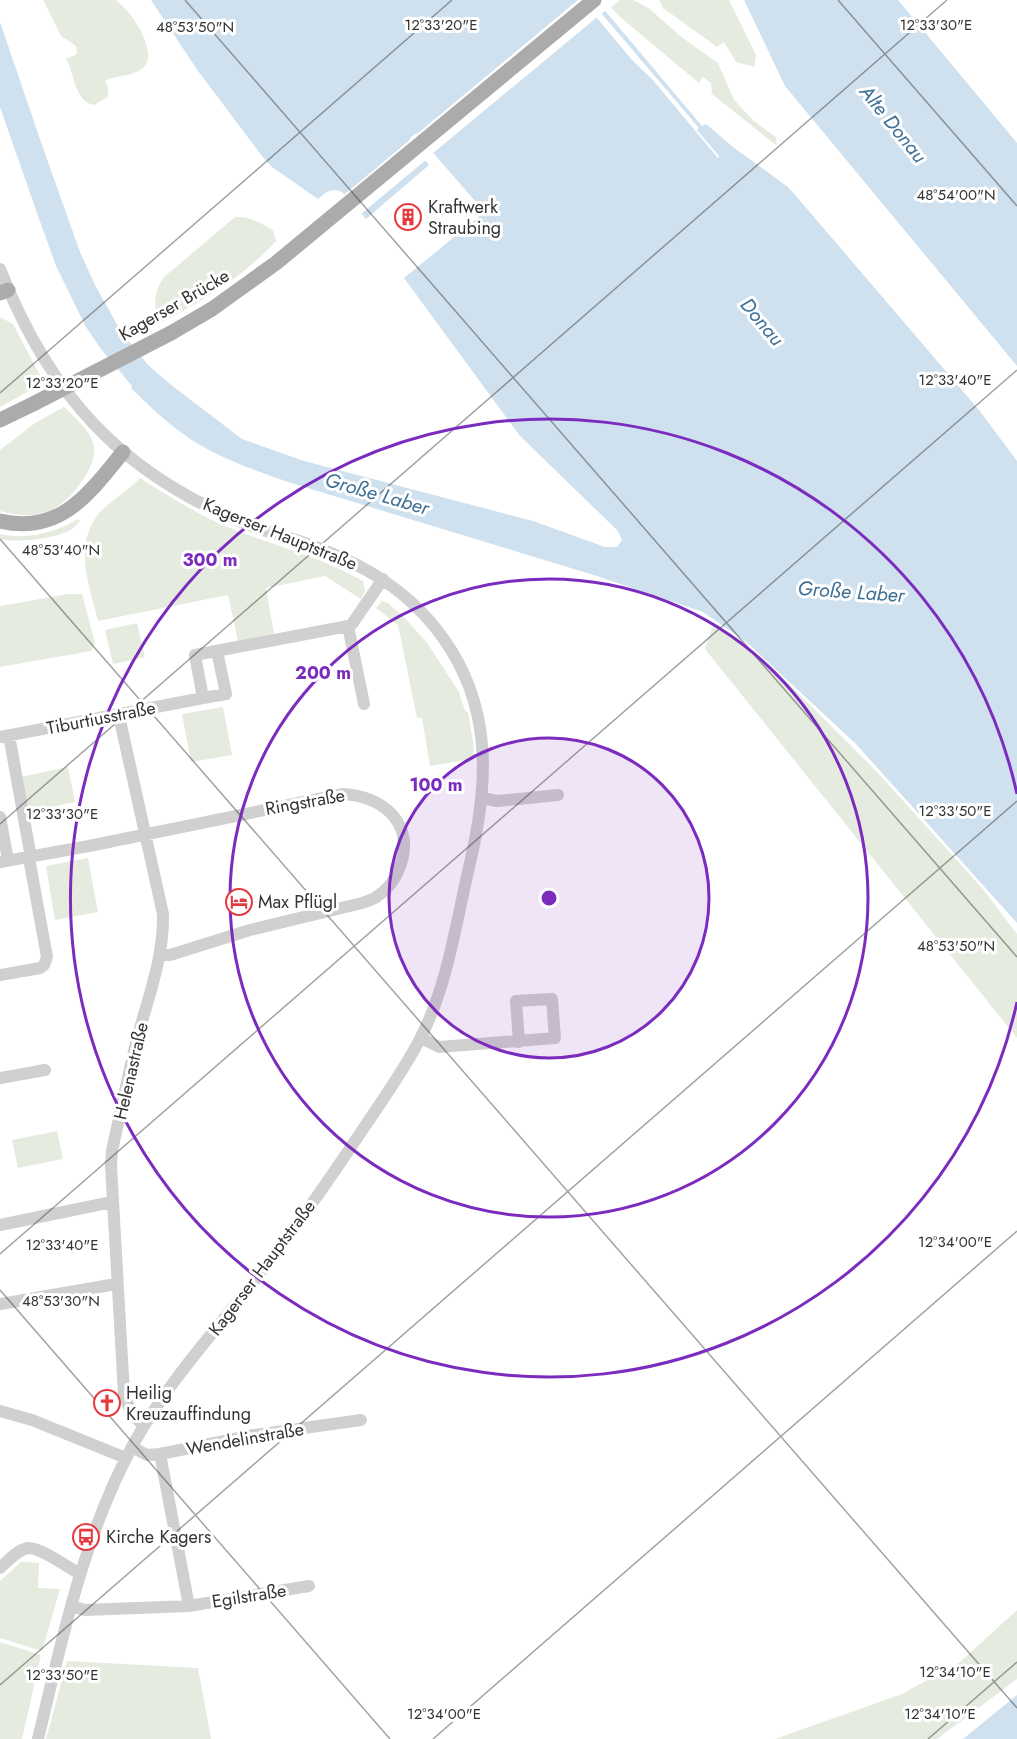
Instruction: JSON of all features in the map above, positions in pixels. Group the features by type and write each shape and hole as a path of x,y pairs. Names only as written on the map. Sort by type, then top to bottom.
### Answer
{"main road":[{"name":"Kagerser Brücke","path":"0,420 171,333 212,309 254,280 594,0"},
{"path":"0,521 44,523 57,517 83,497 123,452"}],"street":[{"name":"Kagerser Hauptstraße","path":"0,269 4,292 55,378 88,419 123,452 165,483 218,512 253,527 330,552 383,579 409,598 425,614 450,648 463,672 474,701 480,732 484,778 474,844 446,969 435,1005 421,1038 304,1216 281,1248 164,1393 144,1425 126,1458 99,1521 80,1574 38,1739"},
{"path":"203,698 195,655 348,626 352,624 383,579"},
{"path":"348,626 364,704"},
{"name":"Tiburtiusstraße","path":"4,736 226,694 218,651"},
{"name":"Helenastraße","path":"118,716 164,914 164,933 160,955 137,1041 112,1151 116,1284 124,1394 133,1415 144,1425"},
{"path":"0,975 40,968 46,962 47,957 30,858 4,736"},
{"name":"Ringstraße","path":"4,861 30,858 343,794 357,794 385,807 402,830 403,859 398,873 390,885 378,896 362,903 250,930 170,955 160,955"},
{"path":"482,798 497,801 558,795"},
{"path":"0,817 4,861"},
{"path":"421,1038 439,1047 519,1042 555,1038 552,999 516,1001 519,1042"},
{"path":"0,1078 45,1070"},
{"path":"0,1225 112,1202"},
{"path":"0,1304 116,1284"},
{"path":"0,1411 32,1420 126,1458"},
{"name":"Wendelinstraße","path":"132,1447 147,1455 160,1454 254,1435 361,1420"},
{"name":"Egilstraße","path":"160,1454 189,1606"},
{"path":"0,1568 20,1552 29,1548 38,1550 80,1574"},
{"name":"Egilstraße","path":"71,1606 85,1611 189,1606 309,1586"}],"shaded area":[{"path":"43,0 115,0 128,12 141,31 148,51 148,60 144,67 135,73 105,81 108,97 94,105 87,102 79,93 66,59 77,54 76,46 61,36"},
{"path":"620,0 633,0 650,9 680,36 718,63 734,100 754,121 776,137 777,146 712,94 711,83 703,77 699,83 619,16 611,7"},
{"path":"659,0 729,0 756,55 754,67 736,62 724,42 717,47 663,8"},
{"path":"235,217 250,219 273,230 276,241 250,266 222,287 160,323 155,300 164,277"},
{"path":"0,317 13,324 44,383 0,407"},
{"path":"64,407 82,425 93,442 94,456 86,475 67,499 48,511 26,515 0,511 0,450 35,423"},
{"path":"140,478 181,504 214,521 295,551 363,581 365,591 361,599 325,576 266,588 274,634 238,641 228,595 98,621 85,564 87,536 92,523 101,511"},
{"path":"78,519 80,521 62,534 25,540 0,539 0,534 30,536 40,534"},
{"path":"68,594 82,594 95,643 91,651 0,667 0,606"},
{"path":"382,601 388,603 404,617 428,644 459,692 465,711 468,712 474,759 430,766 422,718 417,718 398,625 376,608"},
{"path":"137,623 145,657 113,664 105,630"},
{"path":"714,623 755,653 878,773 982,888 1017,934 1017,1038 705,649"},
{"path":"223,707 232,755 191,762 182,714"},
{"path":"68,767 75,802 27,812 20,777"},
{"path":"88,858 98,912 55,920 46,866"},
{"path":"57,1131 63,1159 18,1168 12,1140"},
{"path":"21,1562 39,1563 38,1588 60,1589 42,1651 0,1638 0,1581"},
{"path":"1017,1610 1017,1679 937,1739 775,1739 902,1694 960,1662"},
{"path":"0,1642 41,1655 22,1739 0,1739"},
{"path":"67,1661 198,1668 211,1739 46,1739"}],"water":[{"path":"151,0 582,0 718,158 719,156 697,130 699,128 590,0 596,0 702,126 706,124 788,187 979,410 1017,461 1017,923 855,743 745,641 703,612 597,576 288,482 249,468 220,456 189,438 159,415 131,388 132,386 86,327 56,266 37,213 0,107 0,22 80,252 95,285 119,328 131,344 148,365 170,384 242,439 304,461 533,521 605,547 617,547 622,540 618,531 520,436 404,278 481,215 485,215 486,210 482,209 416,133 410,138 410,143 429,165 366,219 350,199 340,192 335,190 328,192 318,199 272,167 262,156 198,71"},
{"name":"Alte Donau","path":"744,0 898,0 1017,143 1017,366 785,86"},
{"path":"1017,1695 1017,1739 963,1739"}],"pier":[{"path":"578,0 599,0 607,9 432,154 415,137 413,141 427,159 361,214 345,194"}],"place":[{"name":"Kraftwerk Straubing","path":"408,217"},
{"name":"Max Pflügl","path":"239,902"},
{"name":"Heilig Kreuzauffindung","path":"107,1403"},
{"name":"Kirche Kagers","path":"86,1537"}],"water label":[{"name":"Donau","path":"762,322"},
{"name":"Große Laber","path":"377,494"},
{"name":"Große Laber","path":"851,592"}]}
